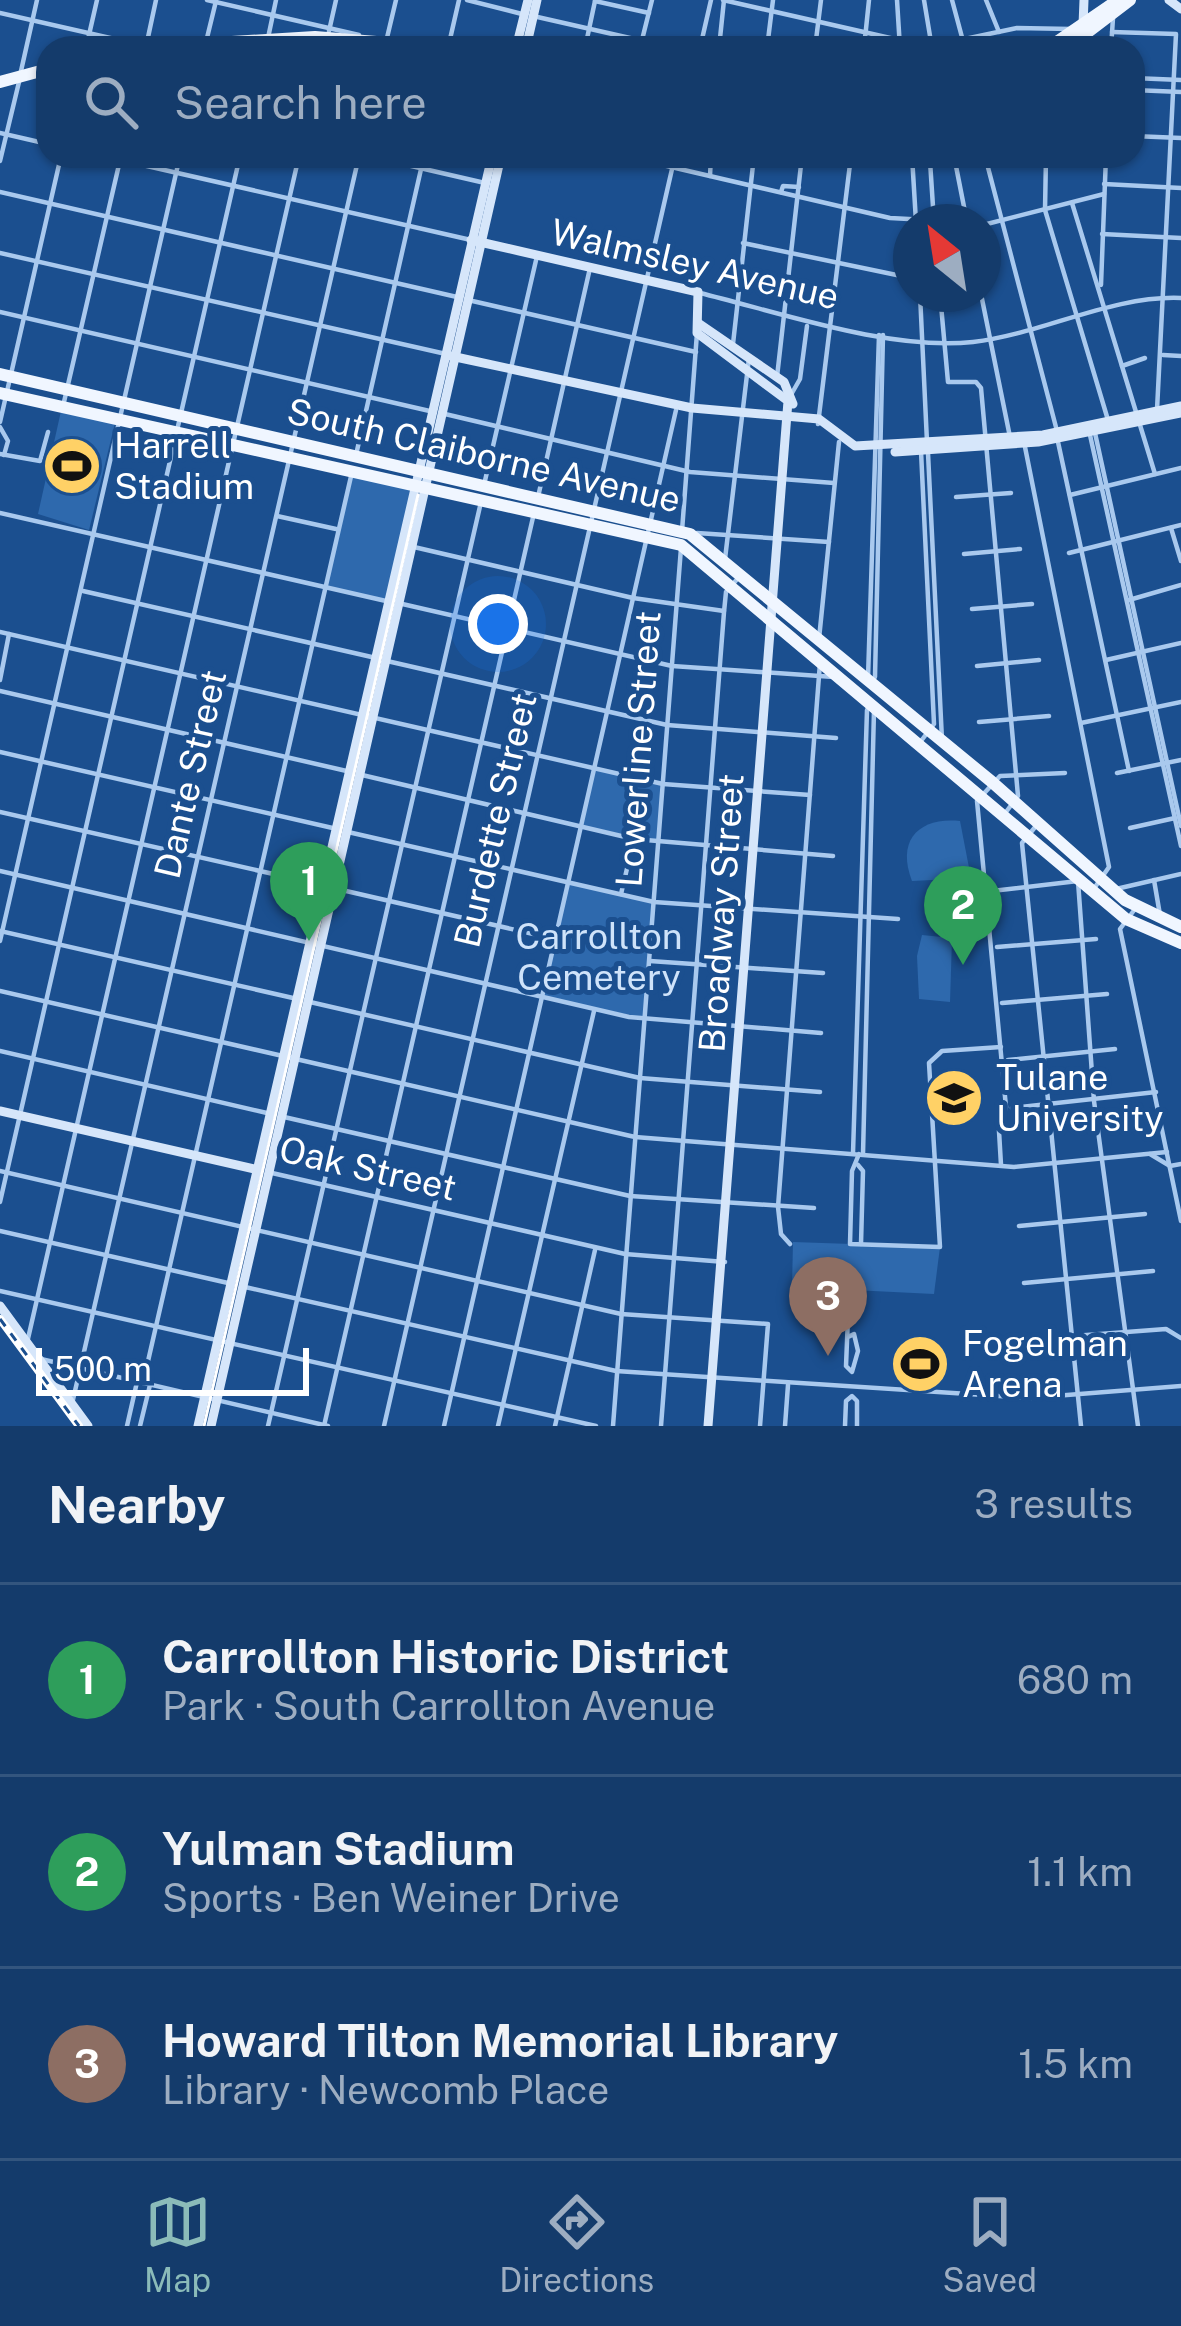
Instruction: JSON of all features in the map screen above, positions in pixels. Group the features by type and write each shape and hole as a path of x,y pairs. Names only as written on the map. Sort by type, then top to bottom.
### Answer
{"main road":[{"path":"1084,36 1114,5 1130,0"},
{"path":"0,78 35,69"},
{"name":"South Claiborne Avenue","path":"5,375 594,510 649,530"},
{"name":"South Claiborne Avenue","path":"3,394 590,526 684,537 726,559 927,724 1091,865 1131,914 1181,926"},
{"path":"381,461 369,467 383,478 419,470"},
{"path":"426,488 465,481 474,490 468,498"},
{"name":"South Claiborne Avenue","path":"684,537 713,572 826,672 1078,881 1181,943"},
{"path":"826,672 857,690 865,691 872,679"},
{"path":"871,710 877,694 927,724"}],"street":[{"path":"0,161 3,133 35,69 32,21 37,0"},
{"path":"89,34 97,0"},
{"path":"148,36 156,0"},
{"path":"207,0 272,16 318,36"},
{"path":"268,36 276,0"},
{"path":"328,36 336,0"},
{"path":"381,36 396,0"},
{"path":"452,36 463,0 613,36"},
{"path":"527,36 528,0"},
{"path":"521,36 537,0"},
{"path":"587,36 596,0 649,13"},
{"path":"643,36 652,0"},
{"path":"703,36 711,0"},
{"path":"720,36 724,0 877,36"},
{"path":"769,36 773,0"},
{"path":"816,36 821,0"},
{"path":"866,36 869,0"},
{"path":"897,0 899,36"},
{"path":"924,0 930,36"},
{"path":"952,0 961,36"},
{"path":"986,0 999,32"},
{"path":"1082,36 1084,0"},
{"path":"208,36 216,1"},
{"path":"1112,36 1114,5"},
{"path":"0,13 99,36"},
{"path":"985,36 999,32 1025,36"},
{"path":"1112,32 1176,34 1177,92 1157,412"},
{"path":"1145,79 1177,80"},
{"path":"1145,91 1177,92"},
{"path":"3,133 36,141"},
{"path":"1145,136 1181,138"},
{"path":"48,432 40,461 2,454 8,441 0,425 5,375 24,317 59,168"},
{"path":"62,407 119,168"},
{"path":"161,168 475,241"},
{"path":"0,941 178,168"},
{"path":"0,1202 3,1172 20,1116 237,168"},
{"path":"27,1343 296,168"},
{"name":"Dante Street","path":"72,1404 356,168"},
{"path":"417,168 490,184"},
{"path":"250,1228 270,1173 387,661 407,541 426,488 419,470 455,356 493,168"},
{"name":"Burdette Street","path":"384,1426 673,168"},
{"path":"677,168 893,216"},
{"path":"710,168 710,176"},
{"path":"730,351 753,168"},
{"path":"789,416 777,383 801,168"},
{"path":"818,422 850,168"},
{"path":"913,168 915,204"},
{"path":"930,168 932,204"},
{"path":"955,168 962,204"},
{"path":"988,168 1057,435 1129,771"},
{"path":"1046,168 1045,211 1108,420"},
{"path":"1105,168 1101,285 1105,312 1155,474"},
{"path":"140,1426 154,1326 421,169"},
{"path":"1104,184 1181,188"},
{"path":"781,192 783,186 799,187"},
{"path":"0,192 696,352"},
{"path":"1002,220 1104,194"},
{"path":"1072,203 1101,285"},
{"path":"1102,234 1181,238"},
{"name":"Walmsley Avenue","path":"475,241 922,341 990,338 1163,297 1181,298"},
{"path":"743,243 893,275"},
{"path":"0,253 692,411"},
{"path":"465,481 498,426 537,254"},
{"path":"1089,257 1102,254"},
{"path":"39,1359 326,1426 590,267"},
{"name":"Lowerline Street","path":"613,1426 684,537 698,292"},
{"path":"0,312 687,471 834,483"},
{"path":"921,312 942,740"},
{"path":"942,312 948,380 981,388 1017,775 1015,801 1003,816"},
{"path":"985,312 1010,440"},
{"path":"698,328 792,393 800,379 807,326"},
{"path":"872,679 881,334"},
{"path":"1161,355 1181,356"},
{"path":"1122,366 1145,358"},
{"path":"713,572 726,559 731,534 746,362"},
{"name":"Broadway Street","path":"710,1426 792,393"},
{"path":"621,394 676,410 818,422 851,445 878,449"},
{"path":"444,1426 676,410"},
{"path":"818,422 850,451 1024,440 1181,410"},
{"path":"1091,428 1137,416"},
{"path":"1091,428 1181,846"},
{"path":"1024,440 1109,867 1092,891"},
{"path":"807,653 820,637 839,442"},
{"path":"1069,495 1181,468"},
{"path":"956,497 1011,493"},
{"path":"268,1426 467,559 468,498"},
{"path":"0,513 672,667 770,674 826,672 814,736 778,1207 781,1234 790,1244"},
{"path":"277,516 338,530"},
{"path":"1069,553 1181,525"},
{"path":"1171,528 1181,561"},
{"path":"684,537 731,534 829,542"},
{"path":"407,541 633,598 724,611"},
{"path":"964,554 1020,549"},
{"path":"661,1426 724,611 730,587 743,573"},
{"path":"1130,600 1181,584"},
{"path":"81,590 668,725 836,738"},
{"path":"199,1426 211,1399 250,1228 268,1113 374,658 394,602"},
{"path":"972,609 1032,604"},
{"path":"0,632 663,784 810,795"},
{"path":"0,680 9,634"},
{"path":"1106,660 1181,643"},
{"path":"918,746 927,724 935,655"},
{"path":"977,666 1039,661"},
{"path":"0,692 634,838 833,856"},
{"path":"1081,723 1181,702"},
{"path":"858,1154 866,1034 871,710"},
{"path":"979,722 1048,716"},
{"path":"927,724 944,723"},
{"path":"0,752 654,902 898,919"},
{"path":"1117,773 1181,760"},
{"path":"1001,1165 999,1131 1006,1107 980,797 992,782 1065,772"},
{"path":"0,812 555,939"},
{"path":"861,1244 857,1034 868,817"},
{"path":"1130,828 1179,820"},
{"path":"1040,822 1022,843 1081,1426"},
{"path":"620,894 634,838"},
{"path":"1091,865 1078,881 1079,940 1094,1101 1138,1426"},
{"path":"0,872 644,1018 821,1033"},
{"path":"1114,889 1181,874"},
{"path":"1154,880 1160,921"},
{"path":"992,891 1078,881"},
{"path":"1131,914 1120,929 1181,1220"},
{"path":"1,932 640,1078 820,1092"},
{"path":"997,947 1096,939"},
{"path":"648,961 824,973"},
{"path":"0,992 635,1136 1001,1165 1052,1165 1167,1152"},
{"path":"1003,1003 1107,994"},
{"path":"498,1426 595,1008"},
{"path":"857,1034 866,1034"},
{"path":"858,1165 852,1171 850,1244 940,1247 932,1059 942,1051 1001,1047"},
{"path":"1008,1060 1115,1049"},
{"path":"0,1052 630,1196 814,1208"},
{"path":"1012,1108 1156,1092"},
{"name":"Oak Street","path":"0,1112 595,1248 723,1262"},
{"path":"1150,1154 1170,1166 1181,1164"},
{"path":"3,1172 621,1314 768,1324 760,1426"},
{"path":"1019,1226 1145,1214"},
{"path":"0,1231 616,1371 1033,1398 1181,1386"},
{"path":"556,1422 595,1248"},
{"path":"1024,1282 1153,1271"},
{"path":"0,1291 556,1422 596,1426"},
{"path":"849,1292 851,1389"},
{"path":"0,1306 88,1426"},
{"path":"1034,1340 1166,1329 1181,1337"},
{"path":"127,1426 143,1383"},
{"path":"785,1426 788,1385"},
{"path":"845,1426 846,1401 852,1396 857,1401 857,1426"},
{"path":"211,1399 211,1426"}],"green space":[{"name":"Harrell Stadium","path":"61,411 115,423 89,530 38,514"},
{"path":"352,471 415,486 388,601 325,587"},
{"path":"594,769 663,784 657,842 581,825"},
{"path":"960,821 971,878 912,881 907,854 915,834 933,823"},
{"name":"Carrollton Cemetery","path":"568,883 654,902 644,1018 541,996"},
{"path":"922,935 952,938 950,1002 919,999 917,956"},
{"path":"793,1242 940,1247 934,1294 792,1287"}],"tram line":[{"path":"204,1426 418,495"}],"railway":[{"path":"0,1319 79,1426"}],"place":[{"name":"Harrell Stadium","path":"72,466"},
{"name":"Carrollton Historic District","path":"309,941"},
{"name":"Yulman Stadium","path":"963,965"},
{"name":"Tulane University","path":"954,1098"},
{"name":"Howard Tilton Memorial Library","path":"828,1356"},
{"name":"Fogelman Arena","path":"920,1364"}]}
